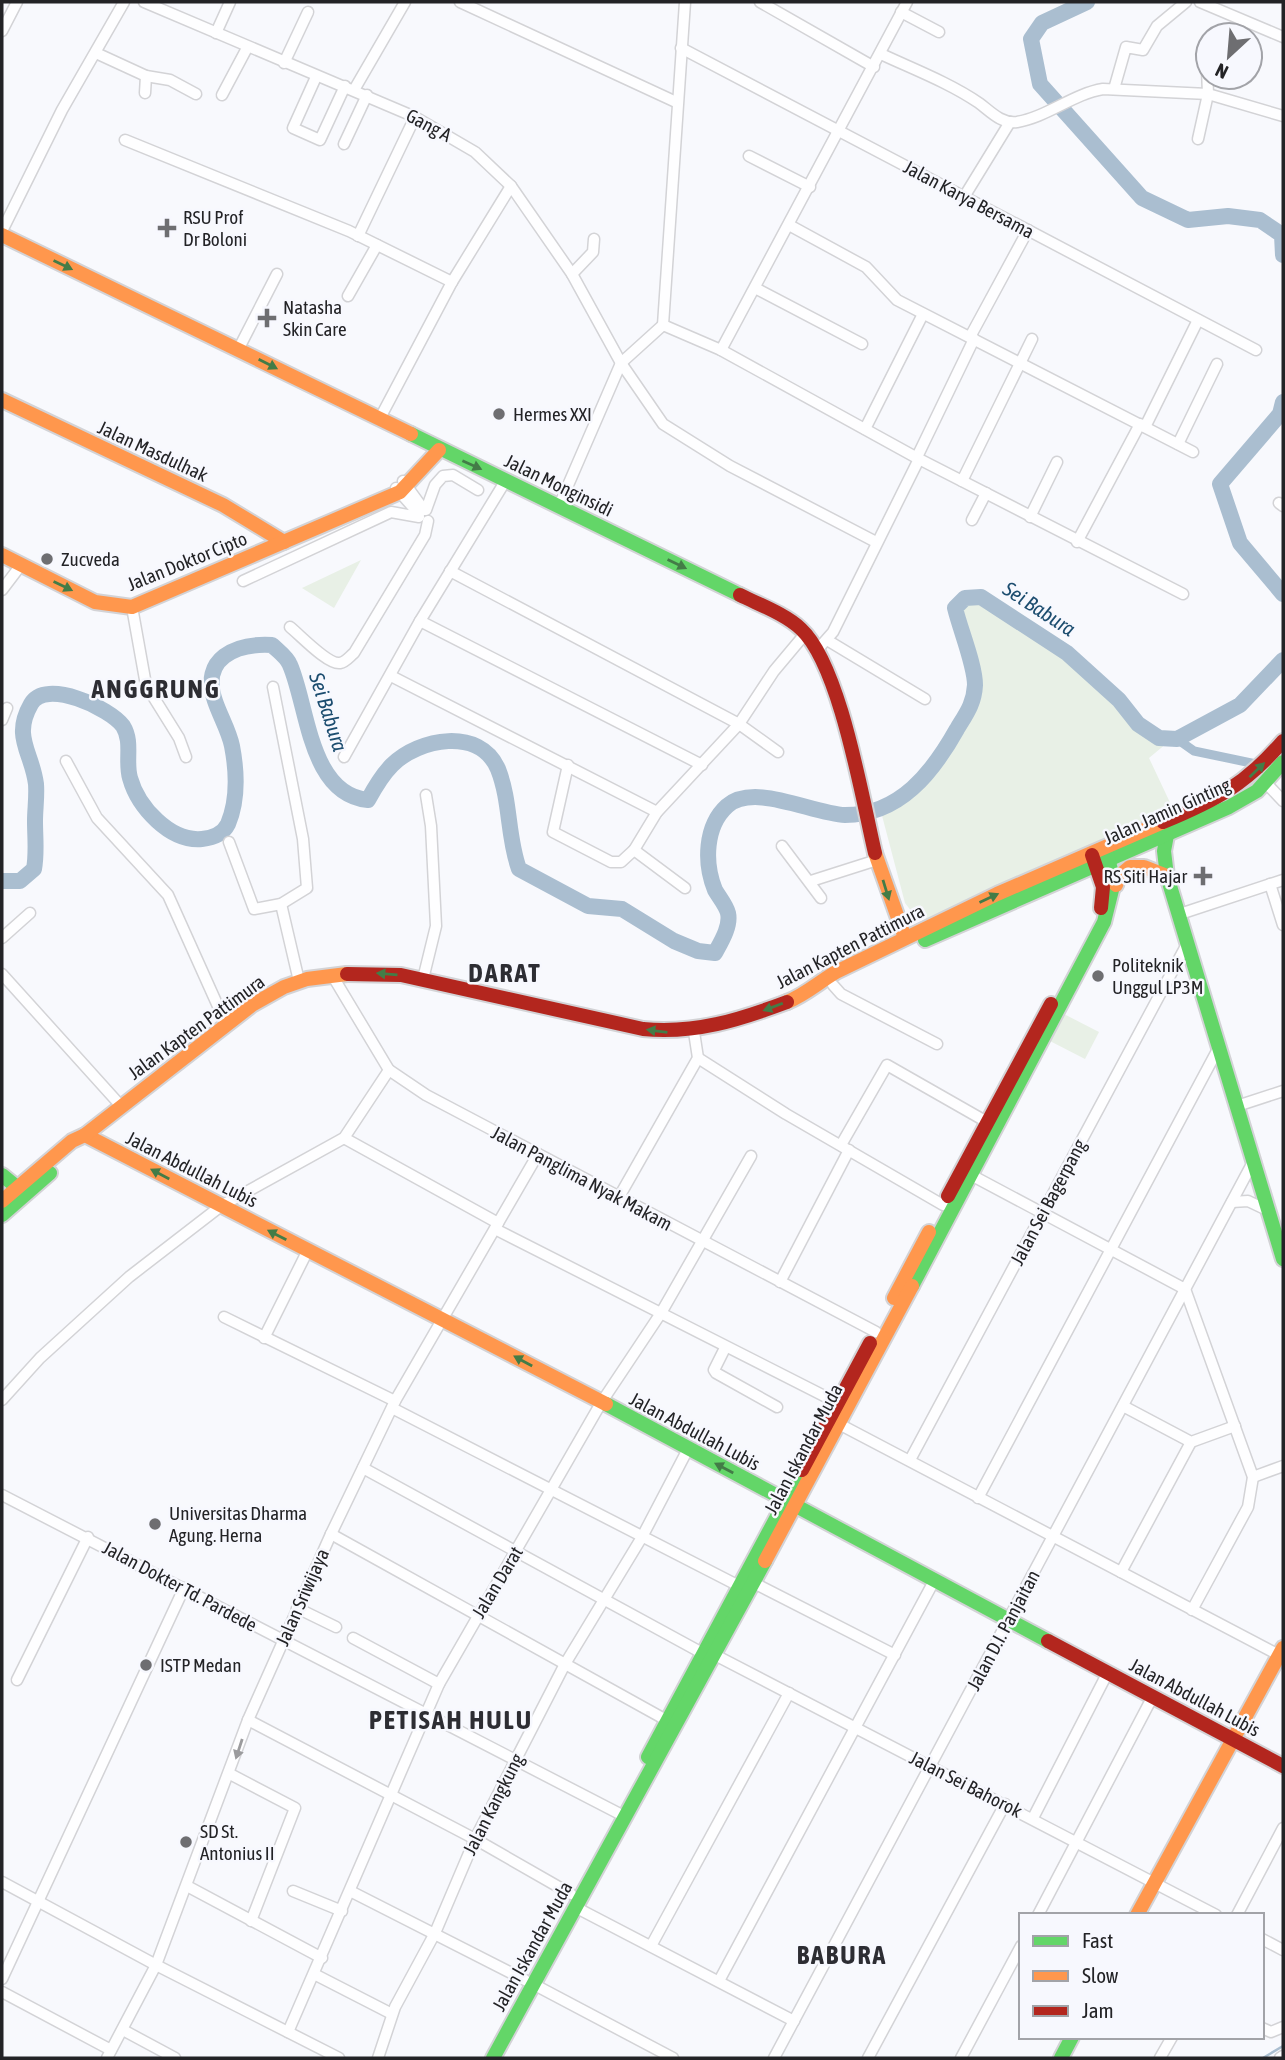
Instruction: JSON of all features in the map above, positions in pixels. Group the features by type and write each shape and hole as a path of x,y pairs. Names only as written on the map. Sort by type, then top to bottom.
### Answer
{"main road":[{"name":"Jalan Monginsidi","path":"2,233 435,448 764,607 822,645 841,709 877,860 905,938"},
{"name":"Jalan Masdulhak","path":"2,400 223,505 284,542"},
{"name":"Jalan Doktor Cipto","path":"2,555 95,602 132,607 399,489 435,448"},
{"name":"Jalan Jamin Ginting","path":"1106,854 1237,787 1283,741"},
{"name":"Jalan Jamin Ginting","path":"1106,854 1167,835 1229,807 1257,791 1283,762"},
{"path":"1167,835 1164,850 1167,876 1267,1210 1281,1243 1283,1259"},
{"path":"1106,854 1167,876"},
{"path":"1106,854 1116,886"},
{"name":"Jalan Kapten Pattimura","path":"810,994 812,986 905,938 1106,854"},
{"name":"Jalan Kapten Pattimura","path":"12,1194 69,1144 85,1136 226,1024 252,1005 299,981 332,974 383,973 423,979 643,1029 694,1032 735,1022 833,985 1106,854"},
{"name":"Jalan Iskandar Muda","path":"490,2057 571,1901 622,1815 790,1502 838,1403 971,1175 1008,1094 1100,913 1105,894 1106,854"},
{"path":"1116,886 1120,873 1131,865 1142,865 1167,876"},
{"name":"Jalan Iskandar Muda","path":"790,1502 839,1424 943,1205 987,1122 1008,1094 1105,919 1116,886"},
{"name":"Jalan Kapten Pattimura","path":"12,1194 79,1148 85,1136"},
{"name":"Jalan Abdullah Lubis","path":"85,1136 442,1317 1283,1766"},
{"path":"2,1173 31,1176"},
{"path":"2,1173 12,1194 2,1215"},
{"path":"1138,1913 1281,1651"},
{"name":"Jalan Iskandar Muda","path":"622,1815 668,1721 709,1653"},
{"path":"1061,2058 1071,2039"}],"street":[{"path":"2,31 17,2"},
{"path":"2,233 56,121 124,2"},
{"name":"Gang A","path":"144,2 316,77 367,95 461,142 511,186 572,274 621,363 658,418 674,433 796,503 876,542"},
{"path":"216,33 230,2"},
{"path":"316,77 293,128 320,140 405,2"},
{"path":"460,2 676,102"},
{"path":"559,506 621,363 663,325 676,102 685,2"},
{"path":"760,2 874,66"},
{"path":"721,350 907,2"},
{"path":"1114,89 1126,47 1143,50 1157,26 1186,2"},
{"path":"1200,2 1283,37"},
{"path":"284,63 308,12"},
{"path":"901,12 939,32"},
{"path":"222,95 247,48"},
{"name":"Jalan Karya Bersama","path":"681,48 1256,351"},
{"path":"96,53 146,76 170,80 196,94"},
{"path":"881,54 973,99 997,117 1010,122 1040,114 1080,96 1114,89 1208,94 1283,116"},
{"path":"145,93 146,76"},
{"path":"1198,139 1208,91"},
{"path":"344,144 367,95"},
{"path":"358,236 415,117"},
{"path":"964,197 1010,122"},
{"path":"125,140 358,236 452,282"},
{"path":"749,156 810,187"},
{"path":"379,420 452,282 511,186"},
{"path":"789,225 863,265 891,296 923,314 1193,452"},
{"path":"925,699 822,645 918,458 972,338 1028,230"},
{"path":"572,274 593,252 594,239"},
{"path":"348,296 377,245"},
{"path":"239,350 277,274"},
{"path":"755,288 862,344"},
{"path":"865,429 923,314"},
{"path":"1077,542 1143,426 1198,320"},
{"path":"663,325 721,350 1077,542 1183,594"},
{"path":"962,481 1032,339"},
{"path":"1178,444 1217,364"},
{"path":"1030,517 1057,462"},
{"path":"290,627 327,659 337,663 344,662 354,653 425,535 423,514 435,485 443,476 456,477 478,490"},
{"path":"344,757 420,621 506,480"},
{"path":"399,489 423,514"},
{"path":"972,520 986,493"},
{"path":"243,581 391,512 423,514"},
{"path":"2,590 21,565"},
{"path":"450,571 739,724 778,752"},
{"path":"132,607 146,685 179,738 186,757"},
{"path":"420,621 702,765"},
{"path":"568,765 554,832 611,862 621,862 634,850 657,812 739,724 774,671 805,634"},
{"path":"391,676 657,812"},
{"path":"229,842 251,906 257,909 281,904 305,891 309,884 273,687"},
{"path":"2,720 7,708"},
{"path":"66,761 97,818 168,895 226,1024"},
{"path":"1265,782 1283,801"},
{"path":"423,979 436,926 431,826 426,796"},
{"path":"782,846 811,881 821,898"},
{"path":"634,850 685,888"},
{"path":"811,881 877,860"},
{"path":"1180,914 1283,880"},
{"path":"1270,884 1283,925"},
{"path":"281,904 299,981"},
{"path":"2,937 30,913"},
{"name":"Jalan Sei Bagerpang","path":"910,1460 1187,944"},
{"path":"2,974 121,1106"},
{"name":"Jalan Panglima Nyak Makam","path":"332,974 390,1070 426,1095 880,1334"},
{"path":"833,985 841,994 937,1044"},
{"path":"619,1197 698,1058 694,1032"},
{"path":"978,1498 1218,1049"},
{"path":"698,1058 943,1205"},
{"path":"780,1282 887,1065 987,1122"},
{"path":"2,1400 40,1358 129,1277 221,1206 344,1138 390,1070"},
{"path":"1237,1106 1283,1091"},
{"path":"344,1138 496,1226 725,1348 838,1403"},
{"name":"Jalan Sriwijaya","path":"109,2054 156,1965 230,1774 248,1720 331,1534 393,1405 538,1154"},
{"name":"Jalan Darat","path":"288,2032 322,1958 388,1796 439,1684 601,1404 661,1313 751,1156"},
{"name":"Jalan D.I. Panjaitan","path":"774,2058 1253,1162"},
{"path":"971,1175 1185,1289 1254,1477 1248,1507 1192,1610"},
{"path":"1231,1202 1248,1201 1267,1210"},
{"path":"264,1338 308,1250"},
{"path":"224,1317 642,1537 746,1583 895,1655"},
{"path":"725,1348 714,1370 716,1373 777,1407"},
{"path":"1123,1406 1191,1442"},
{"path":"839,1424 1192,1610 1281,1651"},
{"path":"1121,1573 1191,1442 1235,1426"},
{"name":"Jalan Kangkung","path":"378,2058 392,2014 435,1933 475,1839 565,1664 642,1537 688,1449"},
{"path":"1254,1477 1283,1466"},
{"name":"Jalan Sei Bahorok","path":"363,1468 602,1600 789,1693 1212,1913"},
{"name":"Jalan Dokter Td. Pardede","path":"2,1495 88,1537 515,1762 622,1815"},
{"path":"331,1534 478,1613 668,1721"},
{"path":"17,1680 88,1537"},
{"path":"719,1981 934,1581"},
{"path":"2,1979 184,1588"},
{"path":"298,1608 336,1627"},
{"path":"353,1638 439,1684"},
{"path":"1032,1818 1108,1672"},
{"path":"651,1946 789,1693"},
{"path":"1039,1913 1153,1696"},
{"path":"248,1720 388,1796 475,1839 571,1901 794,2021"},
{"path":"230,1774 295,1808 251,1921"},
{"path":"867,2058 1005,1804"},
{"path":"1238,1913 1283,1828"},
{"path":"2,1882 156,1965 339,2058"},
{"path":"187,1886 322,1958"},
{"path":"293,1891 341,1911"},
{"path":"350,1891 673,2058"},
{"path":"1264,1940 1283,1950"},
{"path":"961,2058 1019,1950"},
{"path":"314,1974 392,2014"},
{"path":"2,1992 109,2054"},
{"path":"1264,2029 1271,2032 1283,2027"},
{"path":"123,2030 175,2058"},
{"path":"1160,2058 1170,2039"}],"shaded area":[{"path":"361,560 334,608 302,588"},
{"path":"981,597 1071,656 1167,743 1149,758 1174,811 930,920 915,916 905,903 880,808 895,802 926,776 964,719 972,701 975,678 955,608"},
{"path":"1060,1012 1099,1032 1085,1059 1046,1039"}],"waterway":[{"name":"Sei Babura","path":"1087,2 1042,23 1031,39 1040,84 1142,198 1188,220 1228,216 1260,220 1282,235 1283,255"},
{"name":"Sei Babura","path":"1283,402 1280,414 1220,484 1240,543 1283,594"},
{"name":"Sei Babura","path":"2,881 20,881 34,869 36,784 23,726 31,704 38,697 49,694 77,698 116,719 123,726 128,738 130,778 148,811 167,829 178,835 210,838 220,833 228,824 236,786 232,746 215,701 213,674 224,656 234,651 272,645 290,665 322,765 333,782 348,794 368,800 392,765 417,748 448,741 464,742 478,747 498,769 519,869 588,906 622,909 674,941 698,951 715,953 725,934 729,918 711,879 708,857 711,834 720,814 739,799 752,797 784,801 845,815 865,813 882,808 913,788 948,745 973,698 973,667 955,608 965,598 981,597 1067,653 1119,700 1138,724 1159,738 1177,739 1240,705 1283,660"},
{"path":"1177,739 1194,751 1256,764"},
{"path":"1263,2058 1283,2046"}],"traffic: fast":[{"path":"411,434 740,595"},
{"path":"925,940 1229,807 1257,791 1283,762"},
{"path":"1167,835 1164,851 1167,876 1283,1259"},
{"path":"912,1286 1104,922 1114,882 1106,850"},
{"path":"2,1215 50,1173"},
{"path":"2,1175 24,1193"},
{"path":"606,1404 1048,1641"},
{"path":"648,1757 802,1470"},
{"path":"493,2058 765,1561"},
{"path":"1061,2058 1071,2039"}],"traffic: slow":[{"path":"2,235 411,434"},
{"path":"2,400 223,505 284,542"},
{"path":"2,555 95,602 132,607 400,492 439,450"},
{"path":"787,1002 836,972 997,894 1163,822"},
{"path":"875,853 905,938"},
{"path":"1116,885 1119,876 1130,867 1144,867 1167,876"},
{"path":"2,1201 72,1141 85,1135 252,1005 284,987 307,979 347,974"},
{"path":"85,1135 606,1404"},
{"path":"894,1298 929,1232"},
{"path":"765,1561 912,1286"},
{"path":"1138,1913 1283,1648"}],"traffic: jam":[{"path":"740,595 795,624 815,647 827,671 848,734 875,853"},
{"path":"1163,822 1229,790 1256,769 1283,741"},
{"path":"1092,855 1103,887 1101,908"},
{"path":"347,974 401,975 643,1029 681,1029 717,1024 787,1002"},
{"path":"948,1196 1051,1004"},
{"path":"802,1470 870,1343"},
{"path":"1048,1641 1283,1766"}],"place":[{"name":"RSU Prof Dr Boloni","path":"167,228"},
{"name":"Natasha Skin Care","path":"267,318"},
{"name":"Hermes XXI","path":"499,414"},
{"name":"Zucveda","path":"47,559"},
{"name":"RS Siti Hajar","path":"1203,876"},
{"name":"Politeknik Unggul LP3M","path":"1098,976"},
{"name":"Universitas Dharma Agung. Herna","path":"155,1524"},
{"name":"ISTP Medan","path":"146,1665"},
{"name":"SD St. Antonius II","path":"186,1842"}],"district":[{"name":"ANGGRUNG","path":"156,689"},
{"name":"DARAT","path":"505,973"},
{"name":"PETISAH HULU","path":"451,1720"},
{"name":"BABURA","path":"842,1955"}]}
